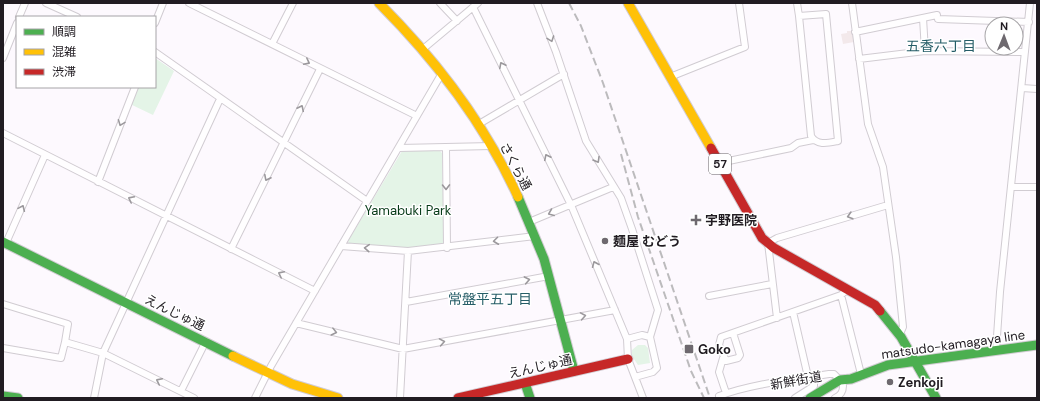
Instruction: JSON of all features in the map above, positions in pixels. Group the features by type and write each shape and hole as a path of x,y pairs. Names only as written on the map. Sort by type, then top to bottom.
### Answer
{"street":[{"path":"19,16 25,3"},
{"path":"46,3 75,16"},
{"path":"156,20 163,3"},
{"path":"189,3 417,116"},
{"path":"272,44 293,3"},
{"name":"さくら通","path":"379,3 423,49 442,73 479,124 492,146 535,236 562,320 574,371"},
{"path":"440,3 457,20"},
{"path":"537,3 564,74 586,141 621,198 658,310 650,337 656,368 653,372 635,377"},
{"path":"670,77 744,47 739,3"},
{"path":"797,3 811,136 813,140"},
{"path":"852,3 868,124 883,167 896,257 903,327 899,336"},
{"path":"996,351 1000,292 1030,3"},
{"name":"57","path":"631,4 670,77 758,232 768,243 845,292 875,305 884,314 899,336 936,398"},
{"path":"423,49 476,5 571,205 627,339 628,359 643,398"},
{"path":"719,163 791,148 798,143 813,140 820,143 838,141 826,14 799,16"},
{"path":"855,32 923,18 937,17 1029,22"},
{"path":"923,18 925,51"},
{"path":"3,58 16,26"},
{"path":"859,59 925,51 1025,52"},
{"path":"156,53 367,201"},
{"path":"231,249 320,69"},
{"path":"255,398 267,373 442,73"},
{"path":"479,124 564,74"},
{"path":"98,182 135,88"},
{"path":"1022,88 1037,89"},
{"path":"94,398 103,353 220,99"},
{"path":"3,133 315,291"},
{"path":"399,148 492,146"},
{"path":"446,148 447,248"},
{"path":"4,243 45,155"},
{"path":"529,222 613,187"},
{"path":"1012,187 1037,187"},
{"path":"777,318 768,243 777,238 888,205"},
{"path":"341,246 408,251 447,248 535,236"},
{"name":"えんじゅ通","path":"4,243 267,373 327,397 338,398"},
{"path":"400,398 408,251"},
{"path":"406,302 549,276"},
{"path":"709,296 772,284"},
{"path":"720,398 719,396 726,393 719,372 723,358 719,345 719,339 845,292 862,374"},
{"path":"3,304 68,324 61,358 3,348"},
{"path":"296,323 403,349 615,310"},
{"path":"793,312 814,386 794,398"},
{"path":"723,358 728,361 739,356 732,333"},
{"path":"627,339 642,335 650,337"},
{"path":"64,342 103,353 194,398"},
{"path":"181,391 206,342"},
{"name":"matsudo-kamagaya line","path":"839,384 851,378 888,365 1037,345"},
{"name":"えんじゅ通","path":"458,398 628,359"},
{"name":"新鮮街道","path":"726,393 834,374 839,384"},
{"path":"525,383 530,398"},
{"path":"810,398 839,384"},
{"path":"821,398 839,384"},
{"path":"835,398 840,395 843,390 839,384"},
{"path":"3,396 18,398"}],"shaded area":[{"path":"847,31 852,31 854,42 843,44 841,34 847,33"}],"green space":[{"path":"156,59 174,71 153,115 130,104 137,88 156,88"},
{"name":"Yamabuki Park","path":"402,151 440,151 442,153 444,243 442,245 414,248 349,244 348,241"},
{"path":"638,345 645,345 648,348 650,363 638,365 632,356 632,350"}],"railway":[{"path":"569,3 581,26 603,83 710,398"},
{"path":"621,154 638,217 691,371 704,398"}],"traffic: fast":[{"path":"518,197 544,259 574,371"},
{"path":"3,242 233,356"},
{"path":"880,311 901,337 936,398"},
{"path":"810,398 840,380 851,379 888,365 1037,345"},
{"path":"525,383 530,398"},
{"path":"3,396 18,398"}],"traffic: slow":[{"path":"379,3 420,47 458,94 490,144 518,197"},
{"path":"628,3 711,148"},
{"path":"233,356 292,384 338,398"}],"traffic: jam":[{"path":"711,148 762,238 774,248 875,305 880,311"},
{"path":"458,398 628,359"}],"place":[{"name":"宇野医院","path":"696,220"},
{"name":"麺屋 むどう","path":"605,241"},
{"name":"Goko","path":"689,349"},
{"name":"Zenkoji","path":"890,382"}],"district":[{"name":"五香六丁目","path":"941,46"},
{"name":"常盤平五丁目","path":"490,299"}]}
